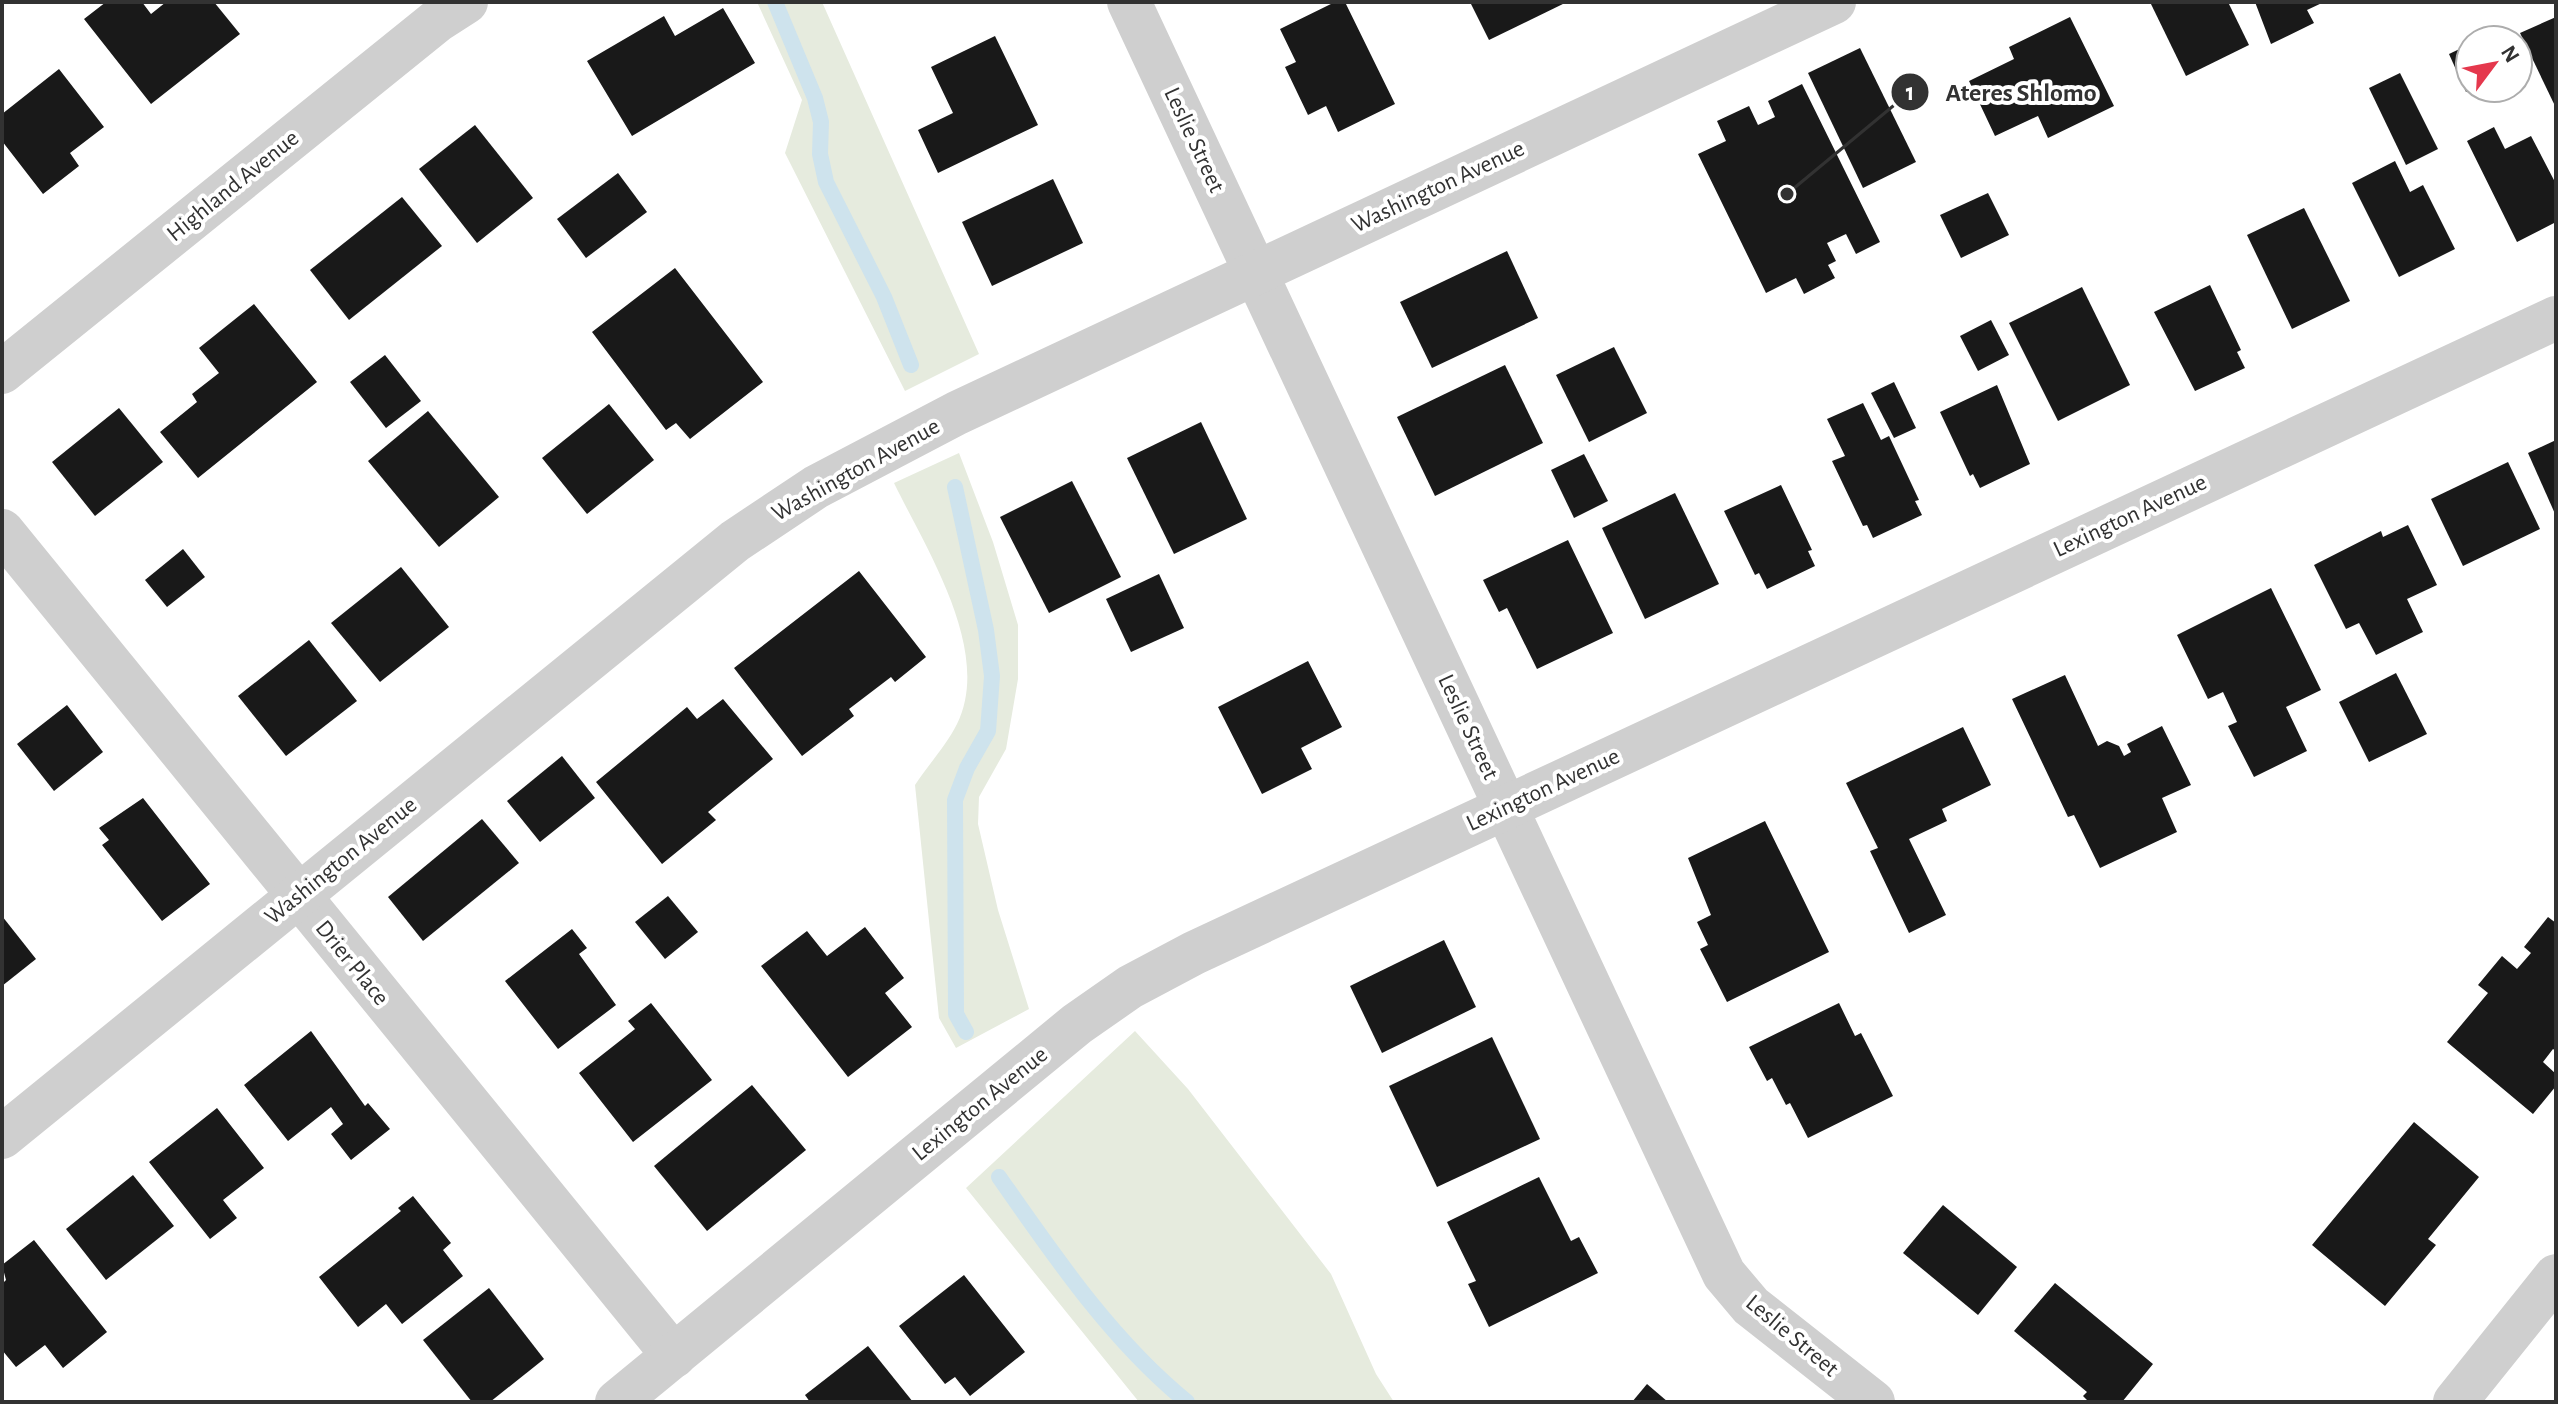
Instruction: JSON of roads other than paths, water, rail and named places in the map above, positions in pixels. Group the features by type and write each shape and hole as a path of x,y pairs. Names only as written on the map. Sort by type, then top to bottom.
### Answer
{"street":[{"name":"Highland Avenue","path":"2,372 438,20 466,2"},
{"name":"Leslie Street","path":"1129,2 1724,1274 1751,1306 1873,1402"},
{"name":"Washington Avenue","path":"2,1137 735,541 816,487 957,413 1834,2"},
{"name":"Lexington Avenue","path":"617,1402 1077,1024 1130,987 1194,953 1505,807 2556,318"},
{"name":"Drier Place","path":"2,531 674,1356"},
{"path":"2455,1402 2556,1276"}],"waterway":[{"path":"775,2 815,98 821,122 820,154 826,182 884,297 911,365"},
{"path":"955,487 986,630 992,676 988,731 967,768 955,800 956,1014 966,1032"},
{"path":"999,1177 1109,1325 1159,1378 1187,1402"}],"place":[{"name":"Ateres Shlomo","path":"1787,194"}]}
